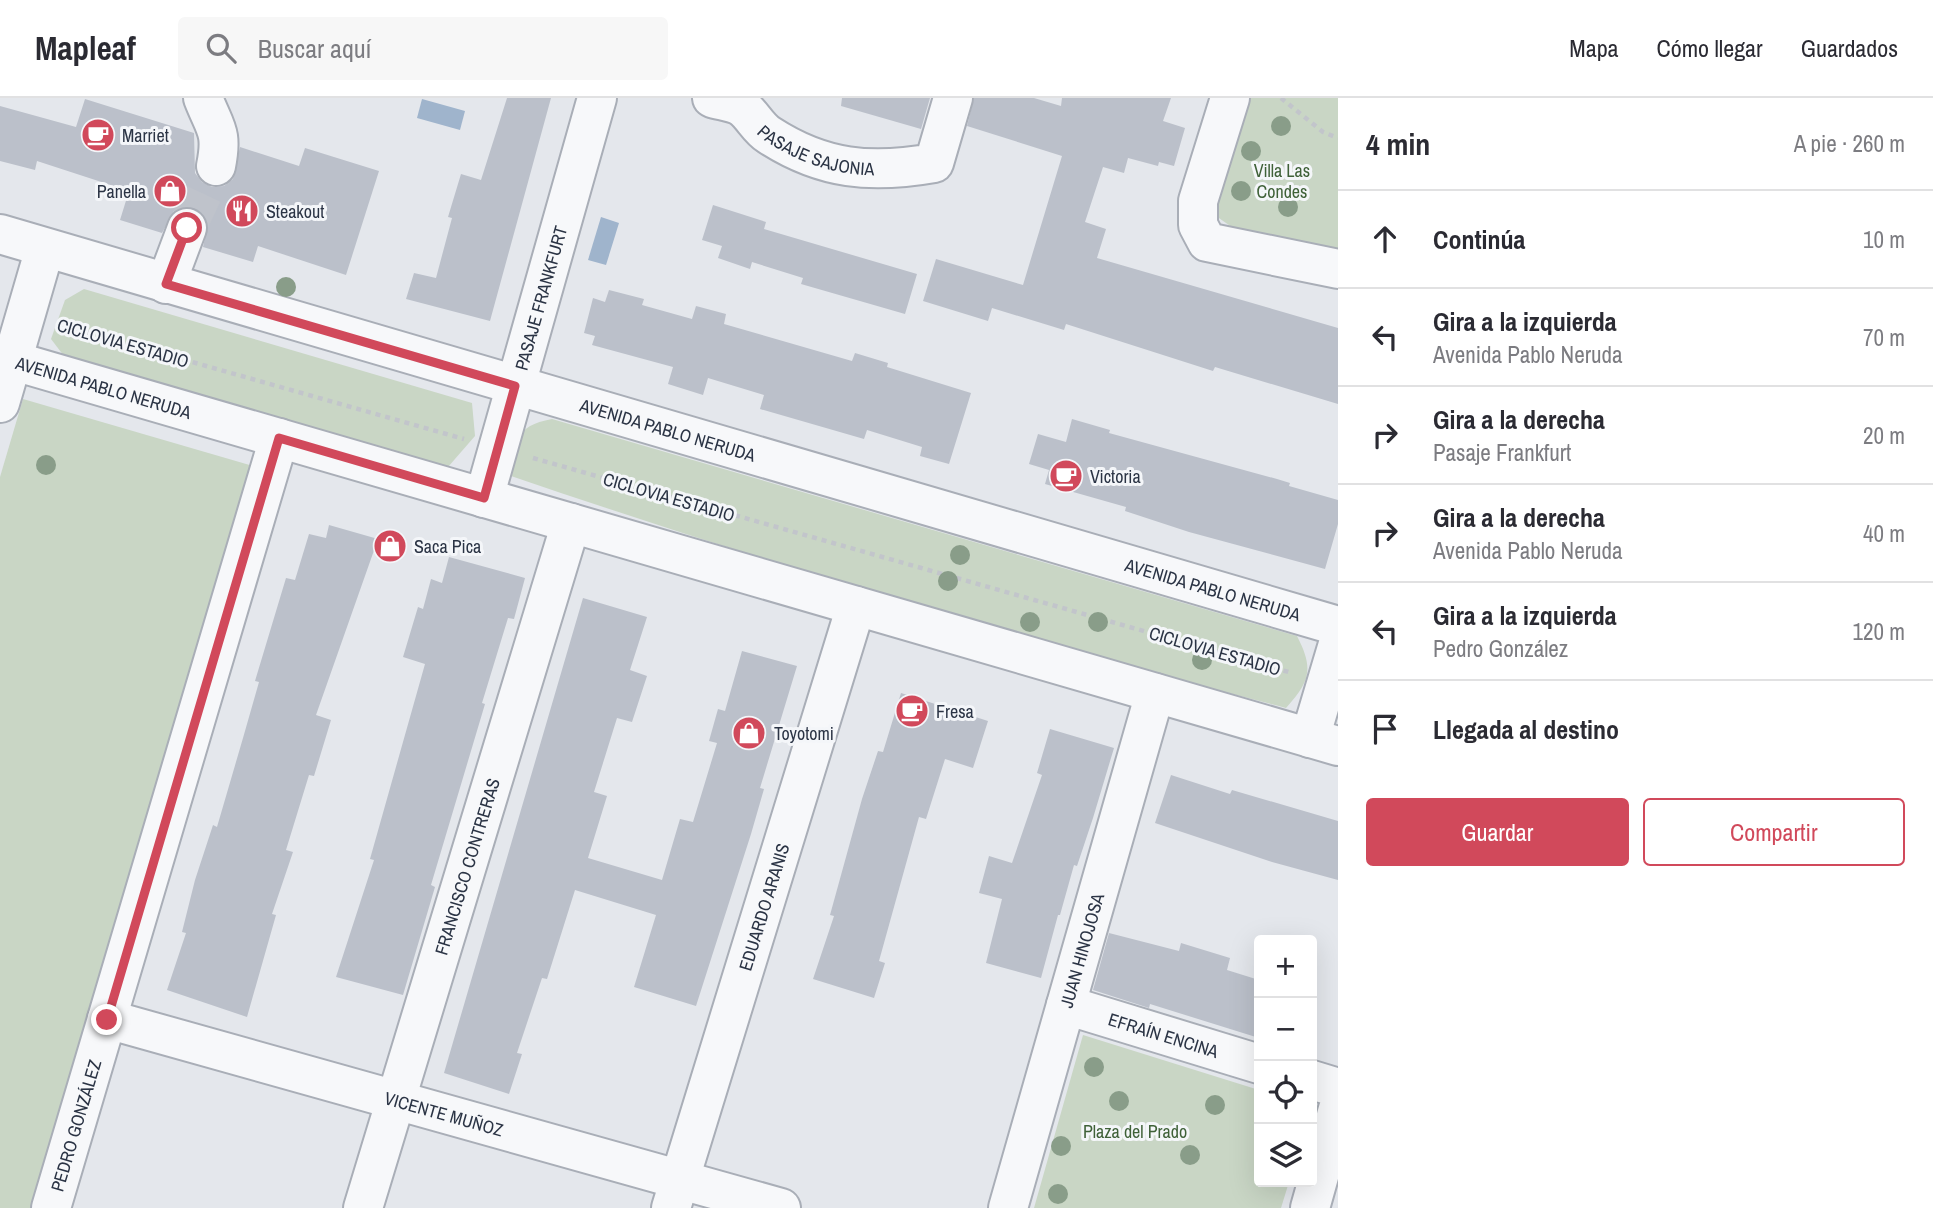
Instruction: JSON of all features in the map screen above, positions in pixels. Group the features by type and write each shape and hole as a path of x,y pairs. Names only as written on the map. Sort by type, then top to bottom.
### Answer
{"street":[{"path":"203,98 219,130 220,146 216,166"},
{"name":"PASAJE FRANKFURT","path":"484,498 597,98"},
{"name":"PASAJE SAJONIA","path":"732,101 765,132 801,154 848,167 888,171 933,163 953,98"},
{"path":"1230,98 1198,201 1198,225 1207,242 1338,270"},
{"path":"166,284 187,228"},
{"name":"AVENIDA PABLO NERUDA","path":"0,234 1338,626"},
{"path":"0,403 6,359 26,315 45,247"},
{"name":"AVENIDA PABLO NERUDA","path":"6,359 1324,742"},
{"name":"PEDRO GONZÁLEZ","path":"51,1208 279,438"},
{"name":"FRANCISCO CONTRERAS","path":"363,1208 571,523"},
{"name":"EDUARDO ARANIS","path":"676,1194 856,606"},
{"path":"1324,742 1326,683 1338,644"},
{"name":"JUAN HINOJOSA","path":"1008,1208 1155,693"},
{"name":"EFRAÍN ENCINA","path":"1066,1005 1254,1062"},
{"name":"VICENTE MUÑOZ","path":"107,1020 396,1100 676,1194 780,1208"},
{"path":"1317,1082 1338,1088"},
{"path":"1310,1208 1338,1109"}],"path":[{"path":"1281,98 1324,132 1338,138"},
{"name":"CICLOVIA ESTADIO","path":"26,315 1326,683"}],"green space":[{"name":"Villa Las Condes","path":"1251,98 1338,98 1338,252 1236,230 1216,216 1218,191"},
{"path":"84,289 472,403 475,436 448,467 67,360 51,339 65,300"},
{"path":"23,399 253,466 32,1208 0,1208 0,477"},
{"path":"552,419 1297,636 1306,657 1305,682 1286,708 896,599 511,476 516,445 523,431 539,422"},
{"name":"Plaza del Prado","path":"1083,1035 1254,1088 1254,1187 1287,1187 1281,1208 1034,1208"}],"water":[{"path":"422,99 465,111 460,130 417,118"},
{"path":"601,217 619,223 606,265 588,260"}],"building":[{"path":"507,98 551,98 490,321 406,299 414,273 436,278 452,218 448,217 461,174 481,180"},
{"path":"842,98 930,98 921,129 841,106"},
{"path":"974,98 1034,98 1061,106 1062,98 1171,98 1163,121 1185,128 1174,166 1159,162 1158,166 1128,158 1124,173 1103,167 1085,222 1106,229 1097,258 1338,328 1338,404 1215,367 1213,371 1066,324 1064,330 992,308 988,321 923,301 936,259 1023,285 1062,156 967,126"},
{"path":"85,99 194,133 195,173 202,182 212,187 224,186 233,179 240,147 299,166 305,148 379,171 346,275 258,246 253,262 203,247 208,224 203,214 194,207 184,206 174,211 162,233 120,220 129,191 37,161 35,170 0,161 0,106 76,127"},
{"path":"713,205 766,222 764,229 917,274 905,314 801,284 803,278 752,262 750,269 718,258 722,246 702,240"},
{"path":"609,290 644,299 642,305 692,319 696,306 726,314 724,324 852,361 855,353 888,363 887,367 971,393 949,464 920,456 922,447 867,430 864,439 760,409 764,395 708,378 703,395 668,384 673,367 592,345 595,336 584,333 593,298 605,302"},
{"path":"1072,419 1110,430 1109,433 1277,479 1290,483 1289,486 1338,500 1338,524 1325,569 1189,532 1125,511 1126,507 1045,484 1049,470 1029,464 1038,434 1066,442"},
{"path":"329,525 378,539 316,715 331,720 314,776 309,775 286,850 293,852 272,914 276,915 247,1017 167,990 186,933 182,932 195,880 213,825 217,827 259,682 255,681 286,578 295,580 309,534 326,538"},
{"path":"449,557 525,578 514,619 508,618 482,703 485,704 431,885 435,887 403,995 336,977 374,860 370,859 425,664 403,657 418,607 423,609 431,579 442,583"},
{"path":"583,598 647,617 630,670 647,676 632,722 617,718 594,792 607,796 588,858 662,880 680,819 693,822 717,743 709,741 718,709 725,711 742,651 797,666 760,788 764,789 751,834 696,1006 634,987 656,915 575,890 547,979 542,978 517,1053 522,1054 509,1094 444,1073"},
{"path":"901,693 988,721 973,768 945,759 926,819 919,817 879,961 885,963 874,998 813,979 834,916 830,915 862,799 878,751 883,752"},
{"path":"1050,729 1114,748 1077,866 1074,865 1058,915 1041,978 986,963 1002,899 979,893 989,856 1012,863 1042,775 1037,773"},
{"path":"1171,775 1230,794 1232,790 1338,821 1338,880 1272,862 1155,823"},
{"path":"1109,933 1179,951 1181,943 1230,958 1227,970 1254,978 1254,1036 1150,1004 1149,1008 1093,990"}],"tunnel":[{"path":"187,228 216,166"}],"place":[{"name":"Marriet","path":"98,135"},
{"name":"Panella","path":"170,191"},
{"name":"Steakout","path":"242,211"},
{"name":"Victoria","path":"1066,476"},
{"name":"Saca Pica","path":"390,546"},
{"name":"Fresa","path":"912,711"},
{"name":"Toyotomi","path":"749,733"}],"route":[{"path":"107,1020 279,438 484,498 515,386 166,284 187,228"}]}
